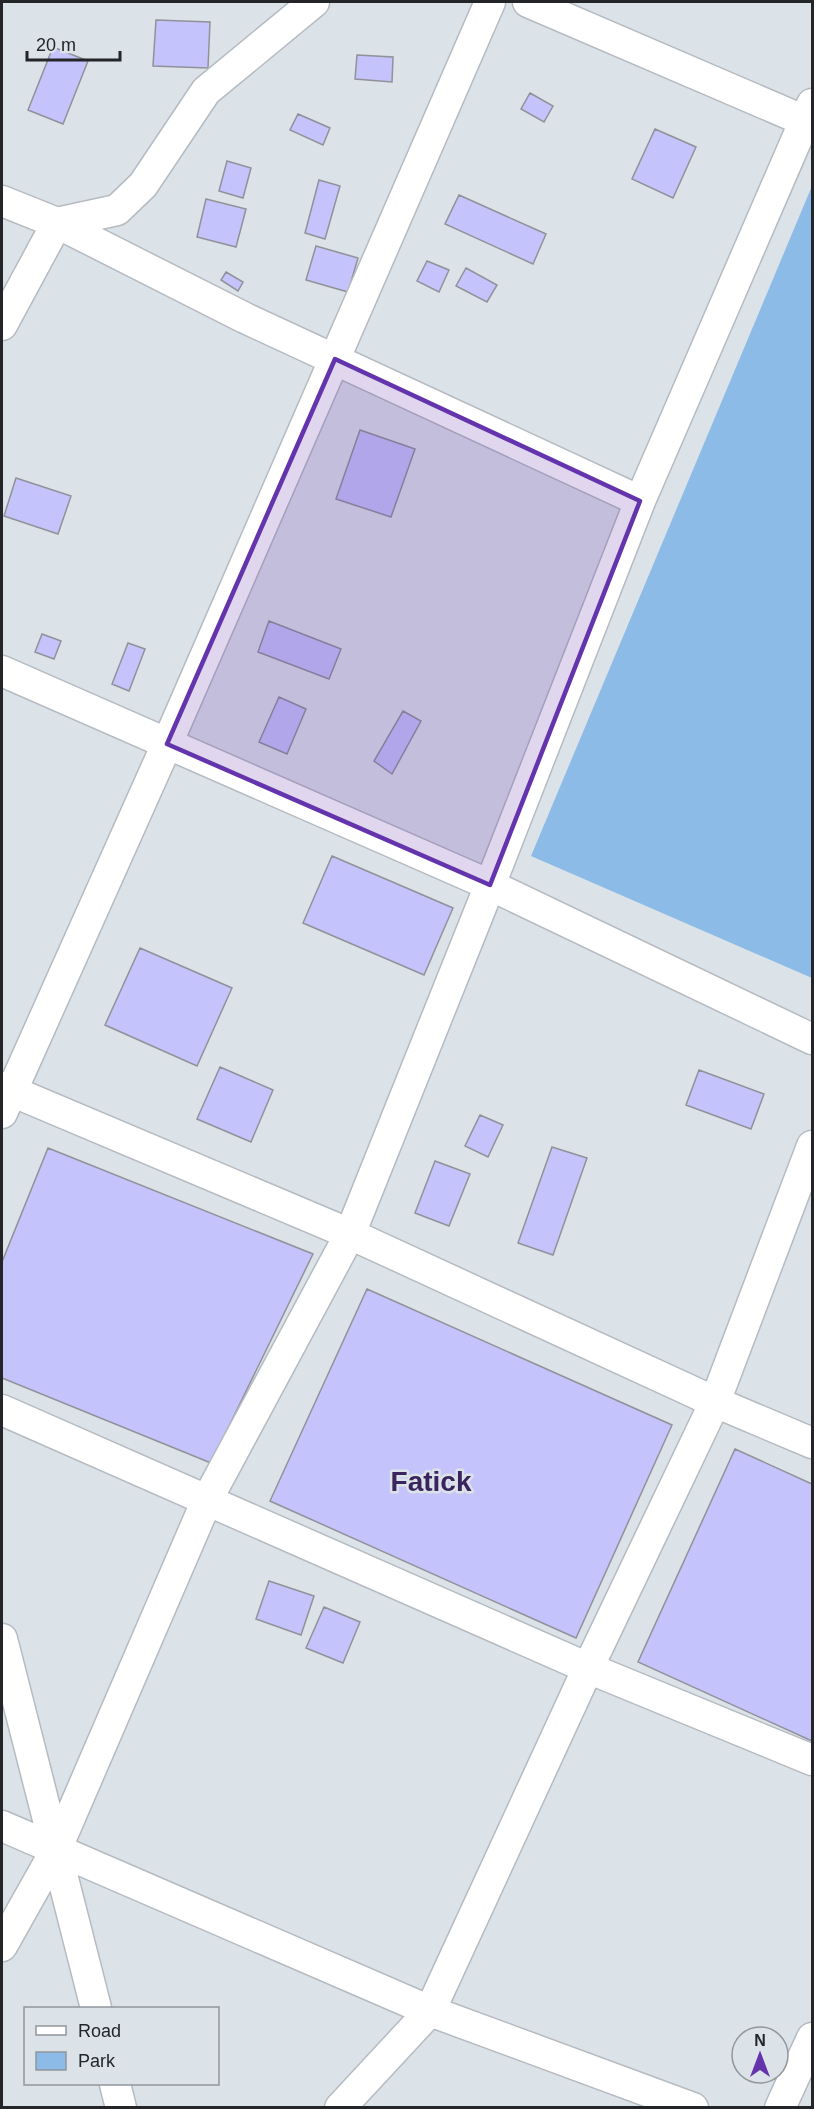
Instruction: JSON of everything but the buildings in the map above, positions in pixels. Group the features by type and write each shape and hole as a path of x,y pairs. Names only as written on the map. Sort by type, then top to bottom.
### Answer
{"street":[{"path":"2,325 57,223 117,210 143,185 206,91 314,2"},
{"path":"490,2 167,744 4,1097 350,1234 715,1402 813,1443"},
{"path":"2,1946 56,1850 207,1500 350,1234 640,501 810,116 528,2"},
{"path":"2,201 57,223 245,318 640,501"},
{"path":"2,671 490,885 813,1039"},
{"path":"340,2108 430,2011 588,1668 715,1402 813,1146"},
{"path":"2,1410 588,1668 813,1760"},
{"path":"2,1639 96,2007"},
{"path":"2,1827 430,2011 693,2108"},
{"path":"780,2108 813,2038"},
{"path":"115,2085 121,2108"}],"highlighted area":[{"path":"335,359 640,501 490,885 167,744"}],"green space":[{"path":"812,186 812,978 531,856"}],"district":[{"name":"Fatick","path":"431,1481"}]}
